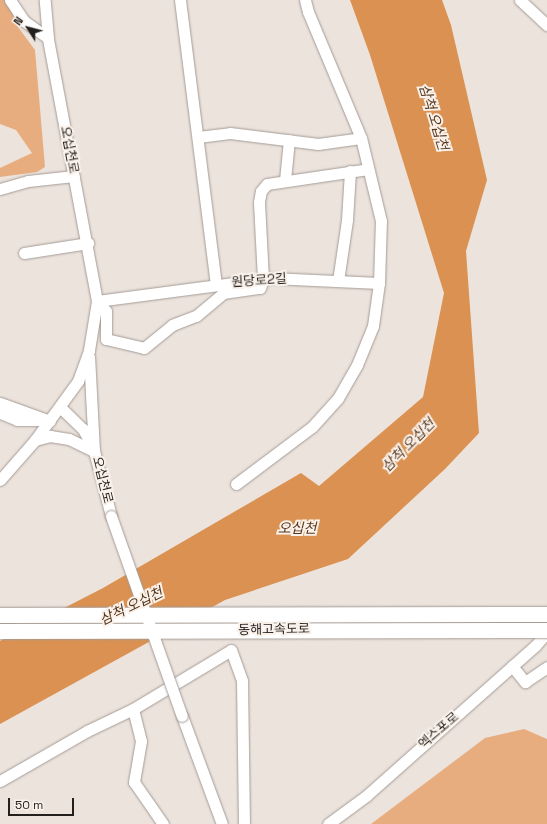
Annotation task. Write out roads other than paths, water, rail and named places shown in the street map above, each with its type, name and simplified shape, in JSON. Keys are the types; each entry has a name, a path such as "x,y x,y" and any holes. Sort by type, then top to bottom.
{"highway":[{"name":"동해고속도로","path":"0,615 547,614"},
{"name":"동해고속도로","path":"0,632 547,631"}],"street":[{"path":"10,0 24,21 48,38"},
{"name":"오십천로","path":"0,480 50,421 78,381 89,350 97,300 88,243 48,38 45,0"},
{"name":"원당로2길","path":"180,0 216,285 263,279 379,283"},
{"path":"236,484 312,427 338,398 357,365 373,326 379,283 381,221 361,138 308,12 305,0"},
{"path":"520,0 547,26"},
{"path":"198,137 230,133 318,144 361,138"},
{"path":"286,180 289,140"},
{"path":"216,285 97,300 106,312 106,339 144,348 172,325 196,316 223,293 260,288 263,279 261,191 267,184 368,169"},
{"path":"338,281 347,220 350,171"},
{"path":"0,189 28,181 74,176"},
{"path":"24,253 88,243"},
{"path":"35,440 50,436 63,438 94,451 89,350"},
{"path":"0,403 50,421"},
{"name":"오십천로","path":"60,408 83,430 94,451 111,516 222,824"},
{"path":"0,413 17,420 50,421"},
{"name":"엑스포로","path":"328,824 366,796 512,666 547,631"},
{"path":"0,781 87,731 133,709 230,650 242,681 244,824"},
{"path":"512,666 525,682 547,667"},
{"path":"133,709 141,741 134,782 163,824"}],"water":[{"name":"오십천","path":"350,0 442,0 451,25 487,180 466,251 479,433 445,469 348,559 225,600 0,724 0,641 103,588 301,473 319,486 423,397 444,293 370,55"}],"water label":[{"name":"삼척 오십천","path":"434,117"},
{"name":"삼척 오십천","path":"408,445"},
{"name":"삼척 오십천","path":"131,606"}]}
